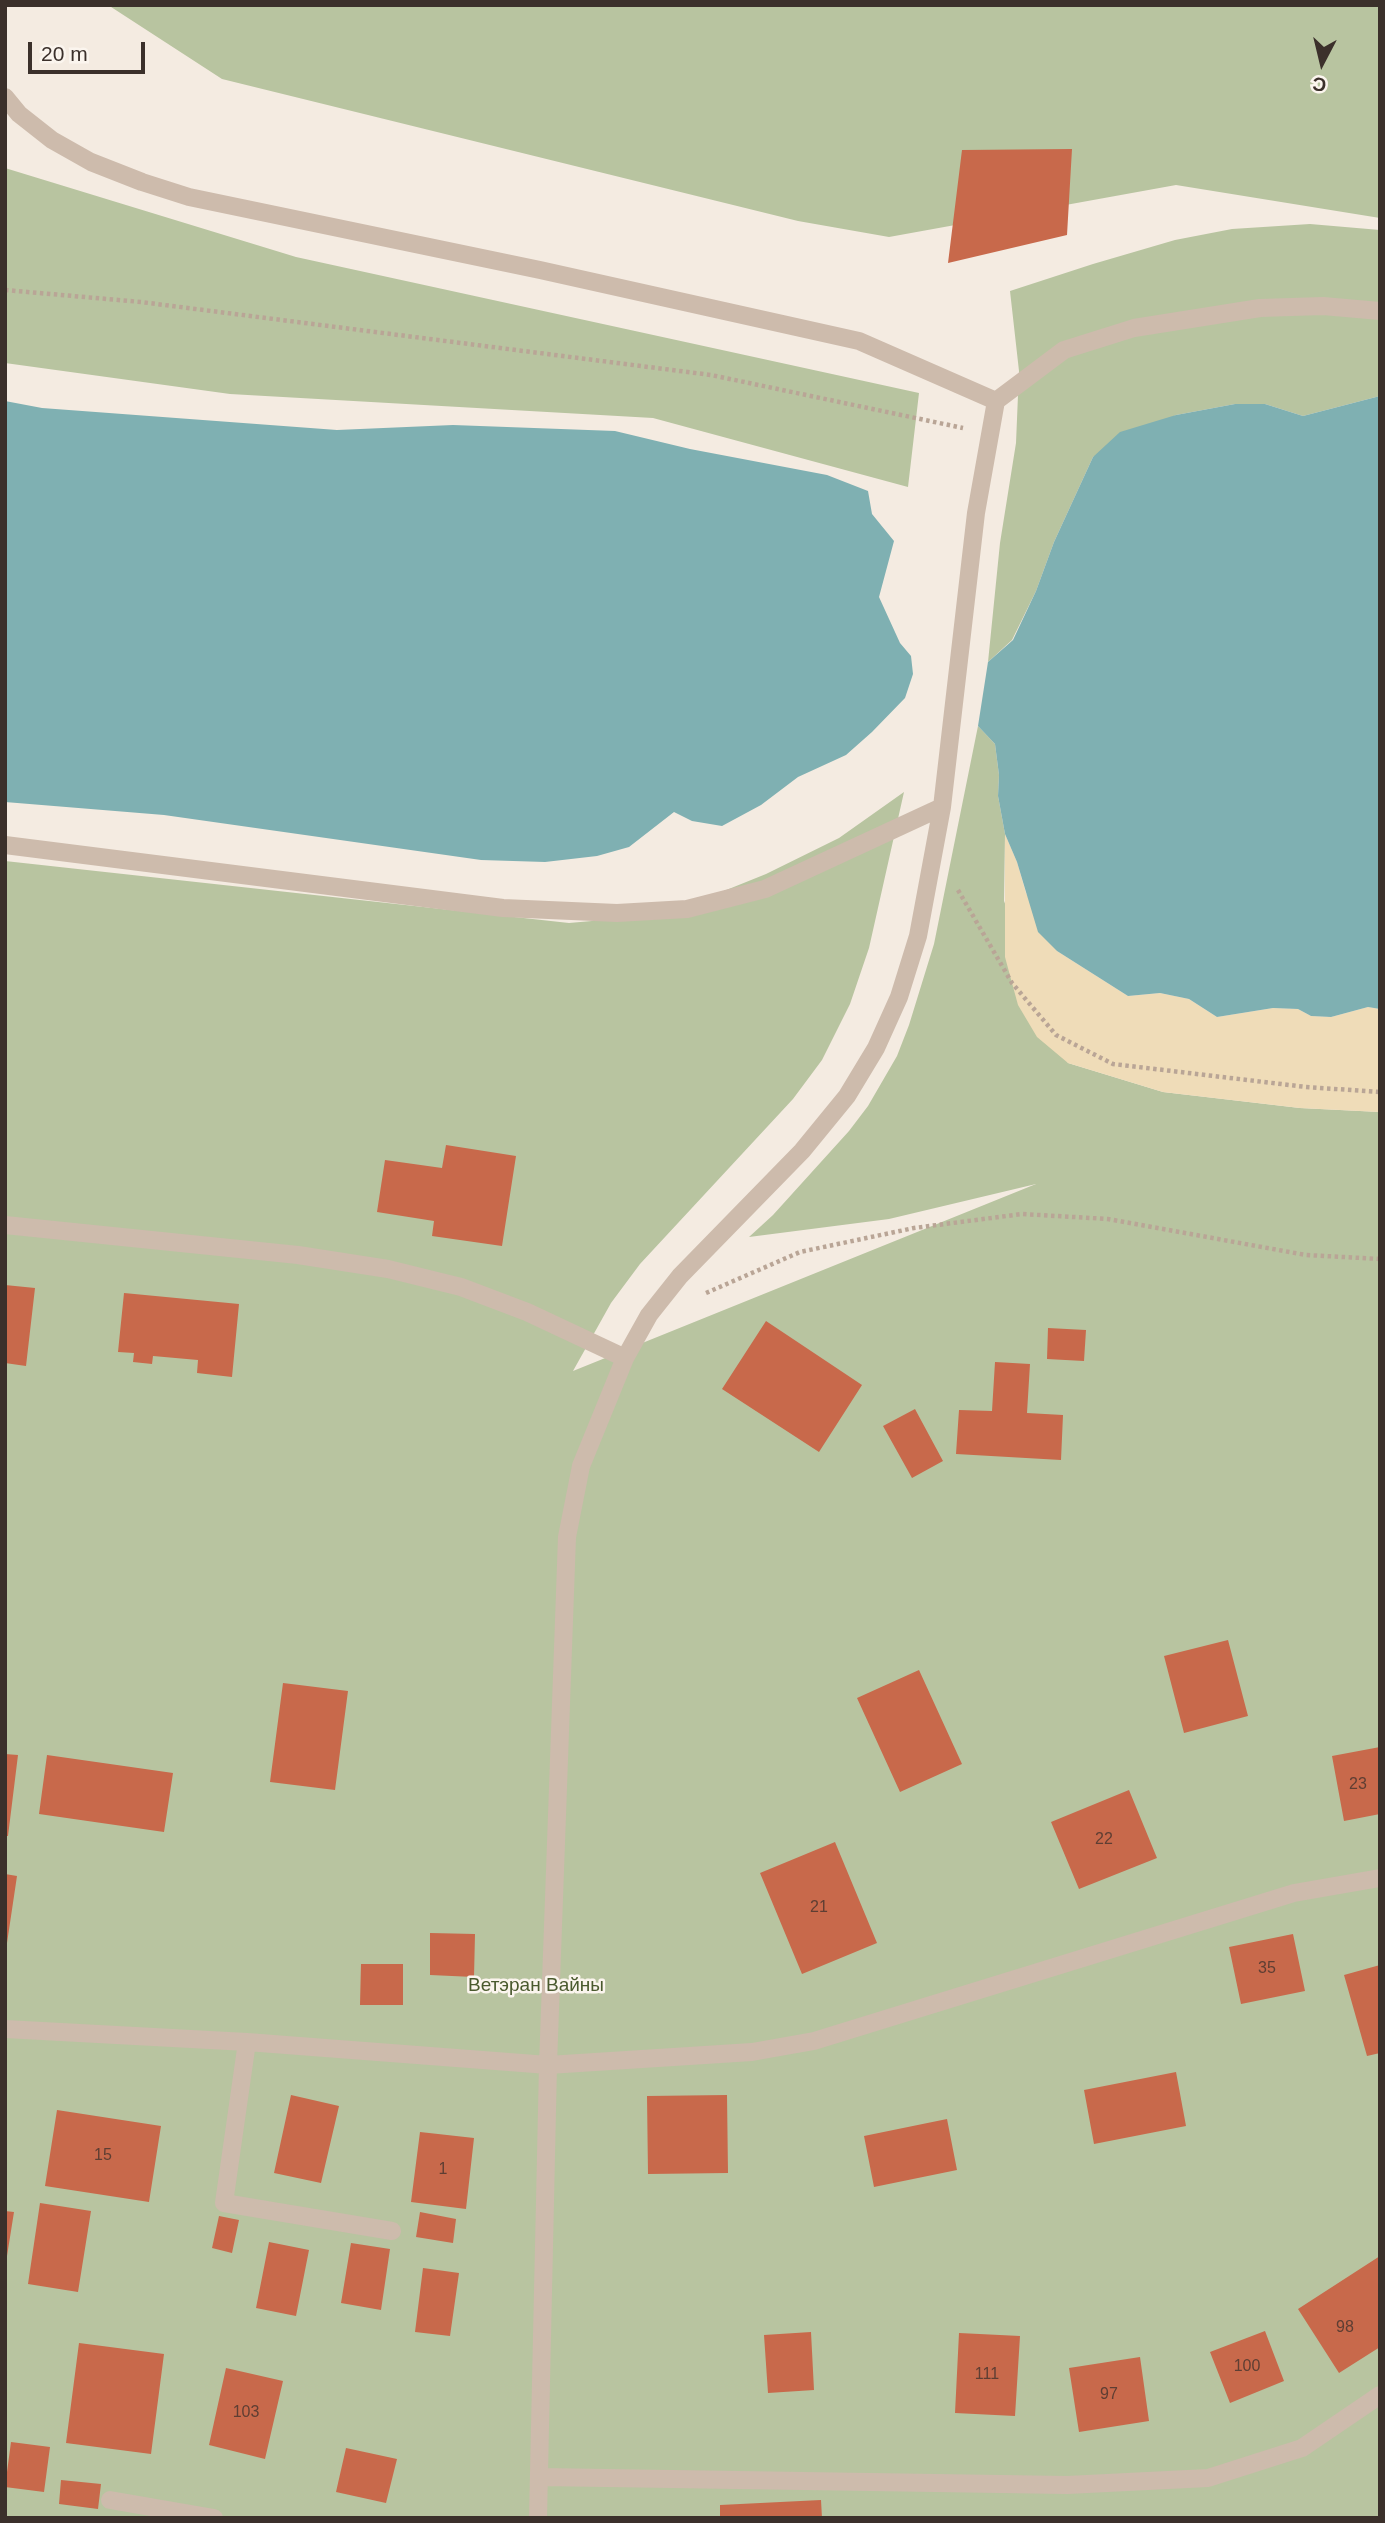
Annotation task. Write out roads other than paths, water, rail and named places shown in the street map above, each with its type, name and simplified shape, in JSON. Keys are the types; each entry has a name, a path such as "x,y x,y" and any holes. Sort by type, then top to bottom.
{"street":[{"path":"5,97 19,114 52,140 91,162 189,197 540,270 859,341 996,401"},
{"path":"538,2518 548,2065 567,1537 581,1466 625,1358 649,1315 680,1276 802,1151 847,1096 876,1048 900,997 918,936 942,807 976,513 996,401 1064,349 1134,328 1261,309 1322,306 1380,311"},
{"path":"5,845 503,908 617,913 687,909 765,889 942,807"},
{"path":"5,1225 298,1255 388,1269 461,1287 527,1312 625,1358"},
{"path":"5,2029 247,2042 548,2065 752,2052 814,2041 1294,1893 1380,1878"},
{"path":"247,2042 224,2203 392,2231"},
{"path":"540,2477 1067,2486 1208,2478 1302,2448 1380,2395"},
{"path":"110,2500 213,2518"}],"water":[{"path":"1380,396 1380,1009 1368,1007 1331,1017 1311,1016 1298,1009 1273,1008 1217,1017 1189,999 1160,993 1128,996 1057,951 1038,932 1017,862 1005,834 998,796 999,775 995,744 978,726 988,662 1013,640 1093,457 1120,432 1176,415 1235,404 1265,404 1303,416"},
{"path":"5,401 42,408 337,430 453,425 615,431 690,449 827,475 868,491 872,514 894,541 879,597 900,643 911,656 913,674 905,698 846,755 798,777 761,805 722,826 692,821 674,812 629,847 597,856 545,862 481,860 164,815 5,802"}],"park label":[{"name":"Ветэран Вайны","path":"536,1986"}]}
